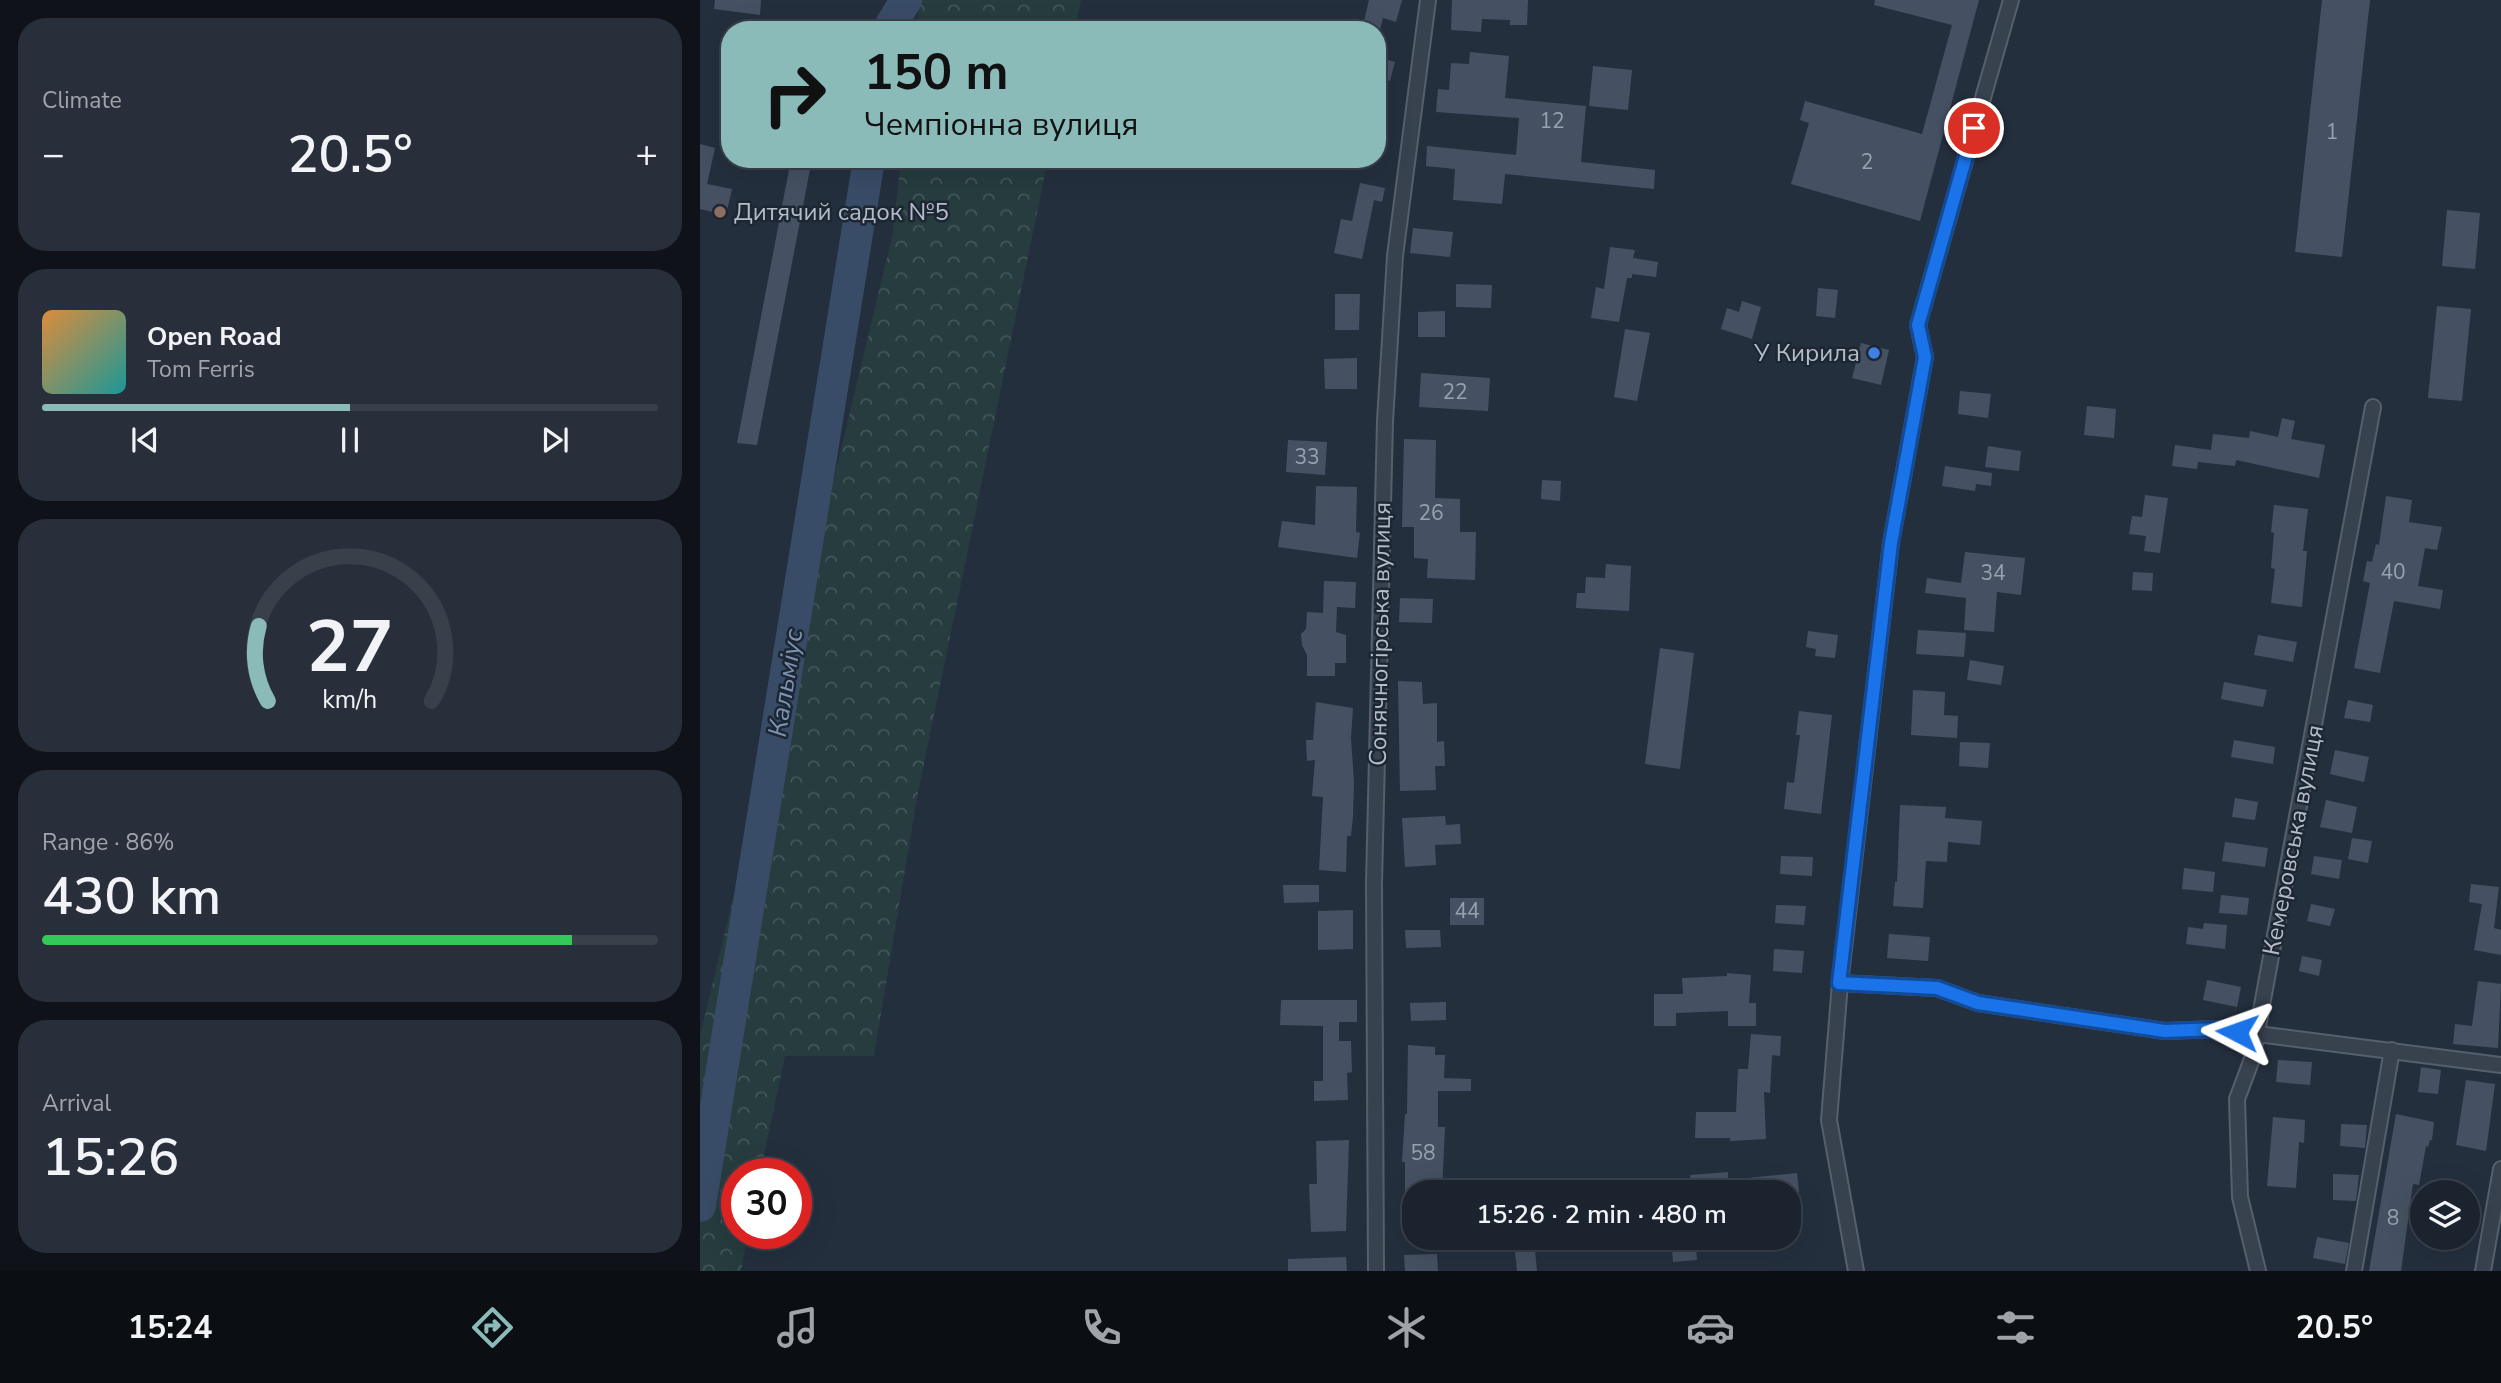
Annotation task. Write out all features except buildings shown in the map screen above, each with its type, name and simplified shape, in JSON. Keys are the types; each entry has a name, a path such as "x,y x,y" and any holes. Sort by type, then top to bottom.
{"street":[{"name":"Сонячногірська вулиця","path":"1376,1271 1374,883 1385,421 1395,256 1428,0"},
{"path":"1856,1271 1829,1120 1839,983 1891,543 1925,357 1918,325 2011,0"},
{"name":"Кемеровська вулиця","path":"2258,1271 2240,1197 2237,1099 2252,1059 2257,1035 2373,407"},
{"path":"1839,983 1937,988 1978,1003 2165,1031 2218,1029 2501,1065"},
{"path":"2354,1271 2392,1050"},
{"path":"2483,1271 2501,1169"}],"green space":[{"path":"920,0 1081,0 1077,21 917,21"},
{"path":"900,168 1046,168 917,798 874,1056 785,1056 763,1158 721,1158 721,1249 745,1249 741,1271 700,1271 700,1036 892,237"}],"waterway":[{"name":"Кальміус","path":"893,21 906,0"},
{"name":"Кальміус","path":"700,1206 868,168"}],"place":[{"name":"Дитячий садок №5","path":"720,212"},
{"name":"У Кирила","path":"1874,353"}],"route":[{"path":"1974,128 1918,325 1925,357 1891,543 1839,983 1937,988 1978,1003 2165,1031 2218,1029 2237,1032"}]}
